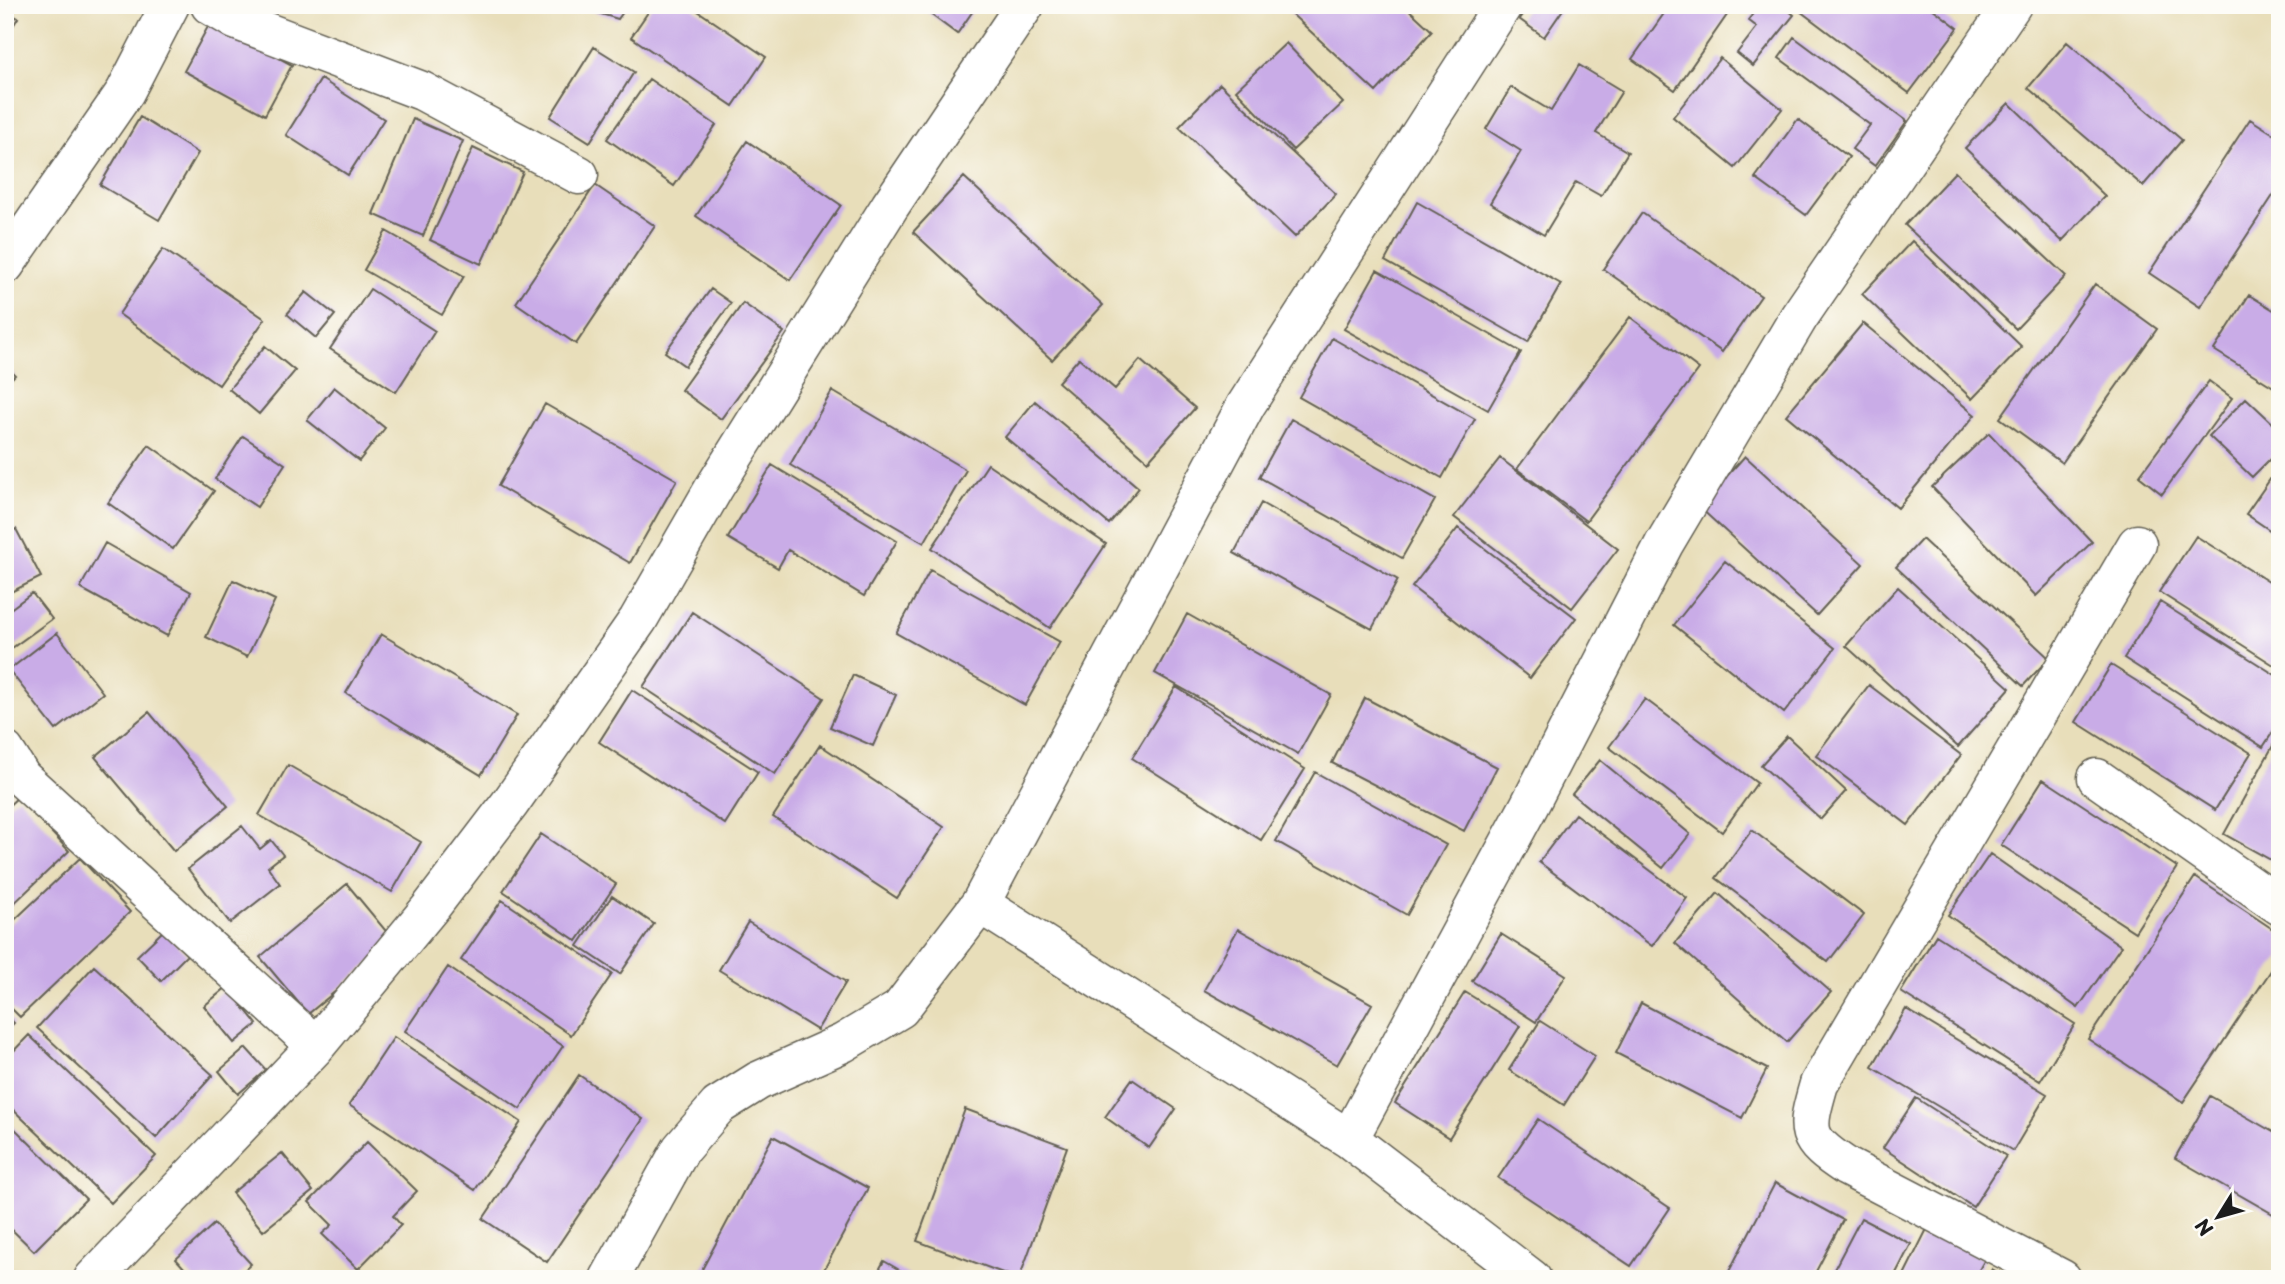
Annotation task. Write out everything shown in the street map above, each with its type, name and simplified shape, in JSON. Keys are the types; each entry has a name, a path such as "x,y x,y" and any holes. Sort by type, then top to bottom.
{"street":[{"path":"5,265 125,92 170,5"},
{"path":"210,5 235,20 422,91 579,175"},
{"path":"93,1279 316,1046 430,907 511,802 638,620 714,488 890,206 1025,5"},
{"path":"609,1279 681,1149 718,1106 758,1081 843,1043 900,1009 980,904 1246,405 1503,5"},
{"path":"1349,1139 1530,806 1664,544 1799,317 2012,5"},
{"path":"2063,1279 1847,1167 1819,1148 1808,1120 1819,1084 2137,544"},
{"path":"5,751 22,778 316,1046"},
{"path":"2096,778 2280,906"},
{"path":"980,904 1349,1139 1532,1279"}],"building":[{"path":"586,5 628,5 618,19 584,9"},
{"path":"653,5 689,5 766,57 733,106 631,37"},
{"path":"918,5 977,5 957,34"},
{"path":"1282,5 1404,5 1432,31 1376,92"},
{"path":"1529,5 1566,5 1544,37 1519,19"},
{"path":"1670,5 1734,5 1675,90 1632,59"},
{"path":"1760,5 1782,5 1794,15 1753,66 1737,53 1757,27 1748,20"},
{"path":"1792,5 1928,5 1958,28 1909,93"},
{"path":"5,11 18,18 5,39"},
{"path":"211,21 292,65 265,115 184,71"},
{"path":"1794,37 1907,121 1875,166 1852,149 1870,125 1779,58"},
{"path":"2067,42 2182,140 2143,186 2028,88"},
{"path":"1286,43 1343,103 1293,150 1236,90"},
{"path":"594,47 634,72 590,142 550,117"},
{"path":"1720,58 1782,109 1735,168 1673,117"},
{"path":"1579,65 1622,91 1596,133 1628,152 1601,196 1576,182 1544,235 1490,203 1521,151 1486,129 1511,87 1551,111"},
{"path":"321,79 384,119 348,175 286,135"},
{"path":"649,79 716,125 674,186 607,139"},
{"path":"1220,84 1336,194 1295,237 1179,127"},
{"path":"2009,103 2105,196 2062,241 1965,148"},
{"path":"140,117 198,153 159,220 100,185"},
{"path":"413,119 463,141 423,236 373,214"},
{"path":"1798,119 1849,157 1806,215 1755,178"},
{"path":"2250,119 2280,138 2280,185 2200,307 2149,273"},
{"path":"747,141 841,205 790,280 696,216"},
{"path":"473,148 523,172 481,264 430,240"},
{"path":"1955,172 2066,276 2016,329 1905,225"},
{"path":"964,177 1103,305 1052,360 913,232"},
{"path":"595,185 655,226 576,344 516,303"},
{"path":"1417,202 1561,284 1528,342 1385,261"},
{"path":"1642,213 1761,296 1722,352 1603,269"},
{"path":"386,231 464,276 442,315 364,270"},
{"path":"1912,241 2022,347 1972,399 1862,294"},
{"path":"163,249 265,319 219,385 119,314"},
{"path":"1377,270 1521,352 1488,410 1344,329"},
{"path":"2095,284 2157,329 2062,463 2000,418"},
{"path":"370,289 435,331 396,392 330,349"},
{"path":"711,289 731,303 685,366 665,352"},
{"path":"306,292 335,315 316,338 287,314"},
{"path":"2249,295 2280,314 2280,391 2214,350"},
{"path":"743,303 784,332 721,419 681,390"},
{"path":"1630,317 1699,369 1586,521 1517,469"},
{"path":"1863,323 1975,415 1898,508 1786,415"},
{"path":"1332,338 1475,419 1442,478 1299,397"},
{"path":"265,346 295,371 259,414 229,389"},
{"path":"1079,358 1115,389 1140,360 1195,408 1148,461 1058,382"},
{"path":"5,365 15,375 5,385"},
{"path":"2209,381 2232,398 2162,494 2139,476"},
{"path":"334,387 385,428 359,461 307,420"},
{"path":"832,391 966,470 924,543 790,465"},
{"path":"2246,398 2280,430 2280,449 2252,477 2209,436"},
{"path":"1035,401 1139,488 1109,524 1005,437"},
{"path":"545,404 677,480 630,563 498,486"},
{"path":"1291,419 1435,500 1402,558 1259,477"},
{"path":"1989,433 2092,542 2036,596 1932,487"},
{"path":"243,436 285,464 257,507 215,479"},
{"path":"149,445 214,491 173,549 108,503"},
{"path":"1745,456 1863,564 1817,615 1699,507"},
{"path":"1500,458 1618,549 1572,608 1454,517"},
{"path":"988,464 1106,544 1050,628 932,548"},
{"path":"772,465 897,541 864,596 788,550 778,568 728,538"},
{"path":"2280,465 2280,537 2246,514"},
{"path":"1261,503 1398,580 1372,629 1234,553"},
{"path":"1458,528 1576,618 1530,678 1412,587"},
{"path":"16,529 41,577 5,595 5,534"},
{"path":"2196,536 2280,589 2280,669 2159,592"},
{"path":"1922,539 2049,658 2023,686 1896,567"},
{"path":"105,543 191,592 167,636 80,588"},
{"path":"1725,561 1835,648 1784,713 1674,625"},
{"path":"930,570 1060,642 1025,705 896,633"},
{"path":"233,580 275,600 247,657 206,637"},
{"path":"1898,587 2010,688 1958,747 1846,646"},
{"path":"32,593 52,619 5,653 5,613"},
{"path":"2160,602 2280,678 2280,721 2263,747 2124,658"},
{"path":"692,612 824,698 775,774 643,687"},
{"path":"1187,614 1331,695 1298,754 1155,673"},
{"path":"57,633 103,693 56,730 9,670"},
{"path":"381,634 517,715 481,775 346,693"},
{"path":"2111,665 2251,753 2215,810 2076,722"},
{"path":"853,675 896,695 873,746 830,727"},
{"path":"1869,685 1961,755 1908,825 1816,755"},
{"path":"1176,687 1305,769 1261,840 1132,758"},
{"path":"632,690 758,772 725,824 599,742"},
{"path":"1365,698 1497,767 1464,831 1332,763"},
{"path":"1645,699 1757,783 1722,832 1609,747"},
{"path":"149,712 228,806 174,851 95,757"},
{"path":"2280,733 2280,865 2224,834"},
{"path":"1787,736 1846,791 1821,819 1761,765"},
{"path":"820,745 944,827 897,898 773,817"},
{"path":"1600,760 1690,834 1663,868 1572,794"},
{"path":"288,765 421,842 392,892 259,815"},
{"path":"1315,772 1446,845 1407,915 1276,841"},
{"path":"2043,779 2177,867 2135,932 2001,845"},
{"path":"18,797 69,851 5,912 5,809"},
{"path":"1575,814 1687,898 1652,946 1539,862"},
{"path":"242,826 260,849 271,840 283,855 268,867 280,884 230,923 188,869"},
{"path":"1752,830 1864,915 1828,962 1716,878"},
{"path":"541,834 616,884 577,941 503,891"},
{"path":"1990,854 2121,946 2078,1008 1948,915"},
{"path":"80,858 130,912 20,1017 5,1002 5,929"},
{"path":"2195,877 2280,934 2280,957 2183,1102 2088,1039"},
{"path":"347,884 395,942 308,1014 260,957"},
{"path":"1718,893 1831,992 1787,1042 1675,943"},
{"path":"612,896 654,924 620,974 578,946"},
{"path":"502,900 612,974 571,1035 461,960"},
{"path":"748,922 846,982 817,1030 719,970"},
{"path":"1238,929 1372,1004 1337,1065 1204,990"},
{"path":"163,931 187,955 161,981 137,956"},
{"path":"1501,934 1566,975 1536,1022 1472,981"},
{"path":"1936,935 2075,1024 2040,1081 1901,992"},
{"path":"94,966 213,1075 156,1138 37,1028"},
{"path":"448,967 563,1046 520,1109 405,1031"},
{"path":"227,987 257,1024 234,1043 204,1006"},
{"path":"1465,992 1520,1026 1449,1138 1395,1103"},
{"path":"1641,1003 1767,1069 1742,1118 1616,1053"},
{"path":"1906,1009 2047,1094 2013,1151 1872,1067"},
{"path":"5,1014 14,1023 5,1032"},
{"path":"1540,1021 1595,1056 1564,1105 1509,1070"},
{"path":"29,1035 156,1156 111,1203 5,1102 5,1060"},
{"path":"394,1037 521,1122 475,1190 349,1105"},
{"path":"246,1048 266,1070 238,1094 219,1071"},
{"path":"579,1075 643,1119 547,1262 483,1219"},
{"path":"1132,1079 1176,1109 1149,1148 1105,1117"},
{"path":"2210,1096 2280,1136 2280,1218 2175,1158"},
{"path":"1916,1098 2006,1156 1973,1207 1883,1148"},
{"path":"965,1109 1067,1147 1019,1279 917,1241"},
{"path":"5,1119 86,1199 34,1251 5,1223"},
{"path":"1538,1119 1670,1208 1631,1266 1498,1178"},
{"path":"773,1136 868,1188 819,1279 706,1279 699,1275"},
{"path":"367,1142 417,1191 393,1216 401,1225 358,1269 322,1234 332,1225 309,1202"},
{"path":"282,1153 313,1191 263,1231 232,1193"},
{"path":"1775,1183 1843,1220 1812,1279 1725,1279"},
{"path":"1861,1218 1911,1244 1893,1279 1829,1279"},
{"path":"214,1224 251,1264 235,1279 194,1279 176,1259"},
{"path":"1927,1229 1985,1259 1974,1279 1902,1279"},
{"path":"884,1261 915,1279 874,1279"},
{"path":"1992,1269 2010,1279 1987,1279"}]}
